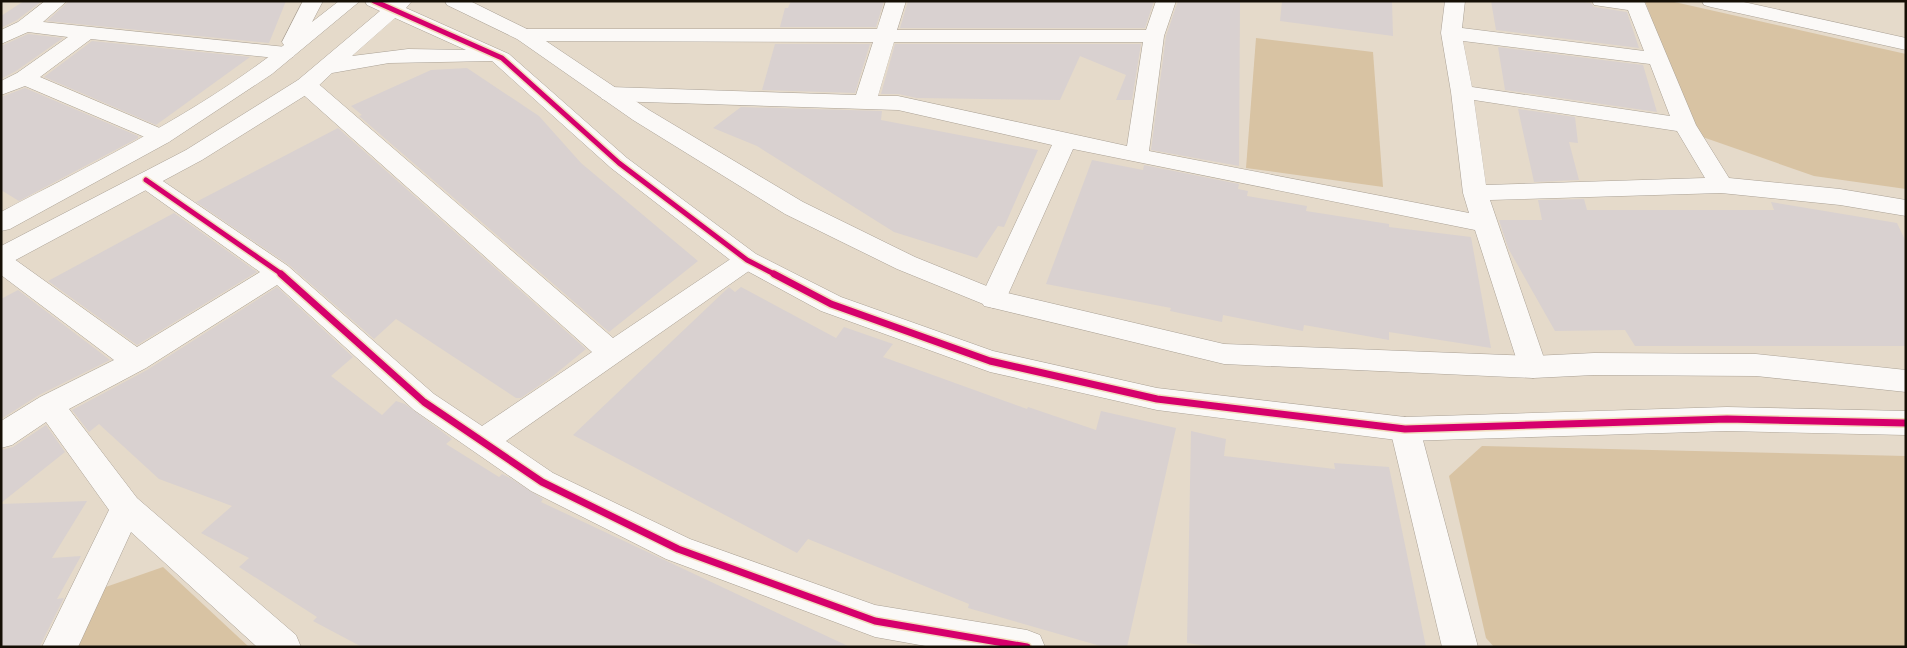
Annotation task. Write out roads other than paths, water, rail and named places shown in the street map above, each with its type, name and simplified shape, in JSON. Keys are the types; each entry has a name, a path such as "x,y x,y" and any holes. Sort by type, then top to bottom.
{"street":[{"path":"1,38 25,26 58,1"},
{"path":"286,53 313,1"},
{"path":"5,217 161,137 265,70 351,1"},
{"path":"454,1 518,32 610,94 794,208 906,263 993,299 1224,354 1533,367 1594,364 1756,365 1906,381"},
{"path":"492,1 518,32 885,36 1154,36"},
{"path":"865,102 896,1"},
{"path":"1138,156 1154,36 1166,1"},
{"path":"1455,1 1452,33 1462,92 1475,193 1533,367"},
{"path":"1602,1 1635,3 1685,125 1722,185"},
{"path":"1711,1 1906,44"},
{"path":"1,258 194,155 306,85 326,68 390,4 502,58 619,163 747,260 831,304 990,361 1157,400 1405,429 1727,419 1906,422"},
{"path":"25,26 85,34 286,53"},
{"path":"1452,33 1658,59"},
{"path":"1,89 25,78 85,34"},
{"path":"326,68 363,58 408,54 502,58"},
{"path":"25,78 161,137"},
{"path":"306,85 612,353"},
{"path":"1462,92 1685,125"},
{"path":"610,94 898,103 1065,141 1484,224"},
{"path":"993,299 1065,141"},
{"path":"146,180 279,272 424,402 542,482 678,549 875,621 1027,647"},
{"path":"1475,193 1722,185 1840,197 1906,208"},
{"path":"482,442 747,260"},
{"path":"1,262 136,361"},
{"path":"1,436 50,405 136,361 279,272"},
{"path":"50,405 126,508 283,647"},
{"path":"1405,429 1460,647"},
{"path":"60,647 126,508"}]}
